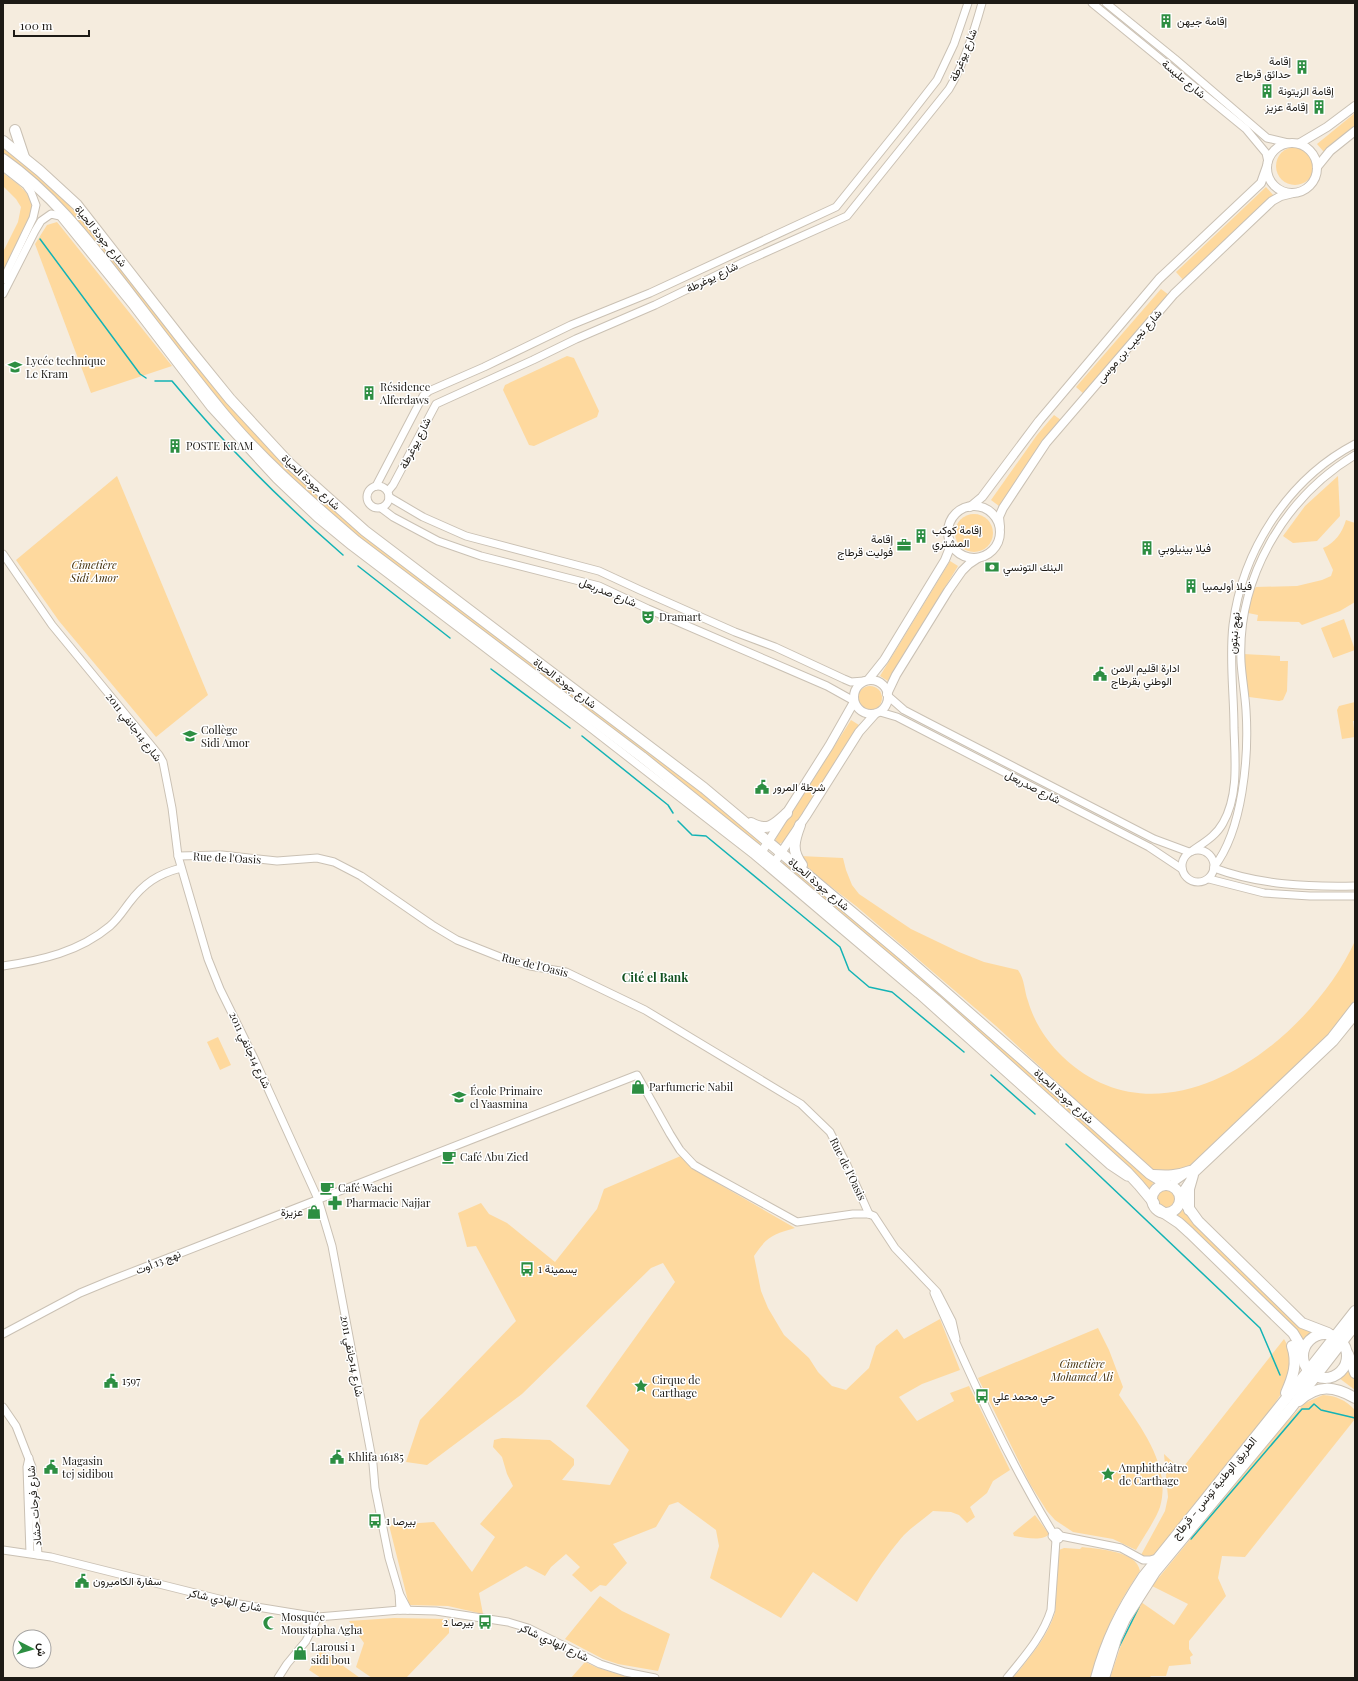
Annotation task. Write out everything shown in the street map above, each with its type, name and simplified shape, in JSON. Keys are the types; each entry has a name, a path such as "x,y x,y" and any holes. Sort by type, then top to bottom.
{"highway":[{"path":"15,130 24,157"},
{"name":"شارع جودة الحياة","path":"3,142 24,157 77,205 208,373 290,464 365,531 698,783 812,877 1023,1060 1150,1174 1178,1191 1189,1210 1207,1230 1302,1323 1335,1337"},
{"name":"شارع جودة الحياة","path":"3,159 34,182 74,224 215,404 280,473 356,541 642,757 774,863 936,1000 1023,1077 1139,1185 1156,1206 1190,1233 1273,1313 1293,1333 1303,1359 1315,1375"},
{"path":"736,814 759,827 767,828 775,824 787,814"},
{"path":"800,825 793,844 793,850 812,877"},
{"path":"1150,1174 1171,1176 1192,1173 1189,1189 1189,1210"},
{"path":"1169,1185 1157,1189 1153,1196 1156,1206 1165,1212 1173,1210 1179,1204 1180,1196"},
{"name":"الطريق الوطنية تونس - قرطاج","path":"1096,1678 1108,1637 1128,1599 1142,1577 1286,1406 1315,1375 1335,1337 1355,1311"},
{"path":"1273,1313 1290,1338 1295,1356 1294,1375 1286,1406"},
{"name":"الطريق الوطنية تونس - قرطاج","path":"1335,1337 1355,1325"},
{"path":"1317,1330 1343,1327"},
{"path":"1303,1359 1303,1352 1309,1340 1321,1334 1335,1337 1348,1354 1355,1373"},
{"path":"1315,1375 1334,1377 1343,1370 1348,1354"},
{"path":"1315,1375 1343,1384 1355,1397"},
{"path":"1286,1406 1307,1395 1323,1389 1340,1390 1355,1397"},
{"name":"الطريق الوطنية تونس - قرطاج","path":"1104,1678 1116,1639 1134,1603 1148,1581 1286,1406"}],"main road":[{"path":"1300,143 1327,127 1355,106"},
{"path":"1317,168 1330,151 1355,131"},
{"path":"761,853 833,740 854,702 855,689 866,681 884,660 945,560 948,550 949,527 952,519 957,513 970,507 982,497 1012,455 1044,415 1159,279 1260,183 1273,151 1288,143 1300,143 1312,152 1316,160 1317,168 1315,178 1308,187 1293,193 1276,187 1269,178 1268,164"},
{"name":"شارع نجيب بن موسى","path":"1000,527 999,517 1003,508 1046,443 1174,294 1272,201 1281,196 1293,193"},
{"path":"949,540 960,555 969,558 984,557 994,550 999,539 1000,527 994,515 977,506 970,507"},
{"path":"774,863 859,732 886,705 888,695 896,675 951,586 968,564 978,558"},
{"path":"866,681 874,680 880,683 885,688 888,695"},
{"path":"854,702 857,708 862,712 868,714 877,713"}],"street":[{"name":"شارع يوغرطة","path":"376,486 423,396 429,391 484,368 571,325 650,293 836,207 902,126 937,80 954,44 968,3"},
{"name":"شارع يوغرطة","path":"389,494 423,426 436,404 847,216 949,89 965,55 982,3"},
{"name":"شارع عليسة","path":"1092,3 1246,129 1266,153 1268,164"},
{"name":"شارع عليسة","path":"1106,3 1175,58 1268,138 1288,143"},
{"path":"3,167 26,184 32,192 36,205 33,218 3,280"},
{"path":"3,294 38,225 51,214 60,216 211,408 251,453 317,518 351,546 594,731 759,860 918,994 1109,1165 1139,1185"},
{"name":"نهج نبتون","path":"1190,852 1215,834 1223,823 1230,806 1235,769 1232,641 1238,600 1249,562 1262,536 1278,512 1301,485 1323,466 1355,444"},
{"name":"نهج نبتون","path":"1214,868 1228,846 1235,824 1241,796 1246,744 1246,710 1241,661 1242,630 1246,605 1254,577 1268,546 1295,505 1328,475 1355,455"},
{"path":"376,486 384,487 389,494 387,504 381,508 370,505 367,498 369,490 376,486"},
{"name":"شارع صدربعل","path":"389,494 423,518 447,529 478,541 594,568 735,632 774,647 851,682 866,681"},
{"name":"شارع صدربعل","path":"381,508 393,517 438,541 481,556 600,586 648,609 827,686 854,702"},
{"name":"شارع 14جانفي 2011","path":"3,554 52,625 161,758 172,808 178,856 202,941 220,989 254,1058 318,1199 332,1246 373,1464 375,1488 389,1558 404,1610"},
{"name":"شارع صدربعل","path":"888,695 904,710 927,722 1154,839 1190,852"},
{"name":"شارع صدربعل","path":"877,713 902,720 1102,822 1149,847 1182,869"},
{"path":"1209,879 1214,868 1214,861 1210,855 1205,851 1198,850 1190,852 1183,860 1182,869 1183,874 1190,881 1200,883 1209,879 1264,893 1310,896 1355,896"},
{"name":"Rue de l'Oasis","path":"178,856 222,855 277,861 310,858 334,862 361,876 432,925 457,940 500,957 530,966 570,974 646,1010 801,1104 830,1132 869,1214 874,1216 895,1248 937,1292 952,1321 956,1339 986,1409 1026,1487 1053,1533 1052,1537 1058,1538"},
{"path":"3,966 59,954 82,945 110,926 142,888 152,879 166,872 181,868"},
{"path":"1214,868 1252,879 1296,885 1355,886"},
{"path":"1180,1196 1192,1173 1331,1037 1355,1006"},
{"path":"1169,1185 1192,1173 1334,1042 1355,1016"},
{"name":"نهج 13 أوت","path":"3,1334 86,1291 637,1075 680,1150 694,1165 797,1222 853,1214 869,1214"},
{"name":"شارع فرحات حشاد","path":"3,1406 16,1426 32,1467 38,1554"},
{"name":"شارع فرحات حشاد","path":"29,1458 27,1467 30,1553"},
{"path":"1007,1678 1038,1637 1049,1618 1058,1538 1121,1548 1139,1559 1149,1560 1157,1558"},
{"name":"شارع الهادي شاكر","path":"3,1550 38,1554 239,1604 318,1617 404,1610 436,1611 508,1622 528,1628 600,1664 625,1672 655,1678"},
{"path":"1139,1559 1144,1567 1142,1577"},
{"path":"278,1678 287,1664 306,1641 318,1617"}],"green space":[{"path":"1355,113 1355,128 1324,152 1317,144"},
{"path":"1291,147 1299,147 1306,150 1311,155 1314,166 1311,177 1306,182 1299,185 1291,185 1284,182 1279,177 1276,170 1276,162 1279,155 1284,150"},
{"path":"3,148 58,192 287,466 700,791 762,841 759,846 358,538 282,471 217,403 81,231 3,157"},
{"path":"3,173 27,194 32,205 32,212 3,275 3,252 18,222 21,207 16,199 3,186"},
{"path":"1266,187 1274,196 1184,281 1176,272"},
{"path":"57,222 172,366 91,393 35,244 47,225"},
{"path":"1161,289 1169,295 1084,394 1076,387"},
{"path":"567,356 574,358 599,411 597,417 534,446 529,445 503,390 505,385"},
{"path":"1054,415 1061,420 1043,440 999,506 991,500 1037,435"},
{"name":"Cimetière Sidi Amor","path":"117,476 208,695 156,737 59,621 16,560"},
{"path":"1338,476 1340,516 1317,541 1293,543 1283,536 1305,506"},
{"path":"974,514 987,520 993,533 987,546 974,552 961,546 955,533 961,520"},
{"path":"1346,520 1355,523 1355,602 1340,611 1302,625 1299,622 1257,621 1258,615 1248,613 1253,591 1256,587 1297,586 1322,580 1331,576 1333,570 1323,548 1338,537"},
{"path":"950,561 958,566 888,681 880,676"},
{"path":"1344,619 1355,650 1333,658 1321,628"},
{"path":"1243,654 1280,656 1280,661 1288,661 1287,691 1283,700 1279,701 1249,697 1247,694"},
{"path":"870,686 878,690 882,698 878,706 870,710 862,706 858,698 862,690"},
{"path":"1355,702 1355,721 1353,721 1355,737 1342,739 1337,710 1339,706"},
{"path":"851,720 859,725 785,841 777,845 775,842 777,836"},
{"path":"800,856 843,858 852,885 859,894 911,929 984,962 1018,970 1037,1024 1046,1038 1063,1057 1103,1084 1145,1094 1188,1089 1230,1073 1269,1047 1304,1015 1333,979 1355,941 1355,1004 1344,1020 1198,1161 1182,1170 1166,1172 1153,1171 996,1026 856,906 817,876 803,862"},
{"path":"785,860 989,1034 1154,1182 1147,1191 780,867"},
{"path":"218,1037 231,1065 220,1070 207,1042"},
{"path":"683,1155 691,1168 795,1228 776,1234 767,1240 754,1256 761,1291 768,1308 784,1335 809,1358 818,1372 832,1386 846,1390 869,1368 876,1346 897,1329 904,1339 940,1319 960,1370 922,1384 899,1397 917,1421 954,1401 950,1393 969,1386 1010,1470 993,1481 987,1493 970,1507 975,1517 967,1523 959,1515 951,1512 933,1511 904,1535 885,1558 857,1602 813,1572 781,1618 710,1578 719,1546 716,1530 678,1502 669,1505 656,1527 613,1544 627,1563 606,1586 600,1585 591,1592 572,1575 580,1567 566,1554 551,1567 545,1576 526,1566 479,1593 483,1614 448,1606 409,1605 389,1525 434,1522 472,1572 495,1537 480,1524 513,1486 507,1474 502,1457 493,1447 494,1440 502,1438 550,1440 574,1459 574,1465 562,1480 610,1485 629,1450 586,1406 675,1282 663,1263 651,1268 522,1394 427,1465 406,1462 420,1420 516,1321 476,1246 467,1247 458,1213 481,1203 489,1214 507,1223 555,1262 597,1209 604,1189"},
{"path":"1166,1188 1170,1189 1176,1195 1176,1203 1170,1209 1166,1210 1162,1209 1156,1203 1155,1199 1156,1195 1162,1189"},
{"path":"1184,1209 1300,1326 1312,1333 1301,1344 1175,1217"},
{"name":"Cimetière Mohamed Ali","path":"1098,1328 1109,1350 1123,1387 1119,1395 1152,1447 1162,1477 1163,1492 1160,1507 1136,1550 1113,1539 1073,1532 1055,1520 1047,1511 1030,1484 978,1378"},
{"path":"1284,1339 1289,1348 1291,1367 1283,1391 1265,1418 1154,1556 1144,1557 1141,1555 1165,1511 1168,1497 1164,1454 1181,1470"},
{"path":"1349,1366 1355,1378 1355,1390 1339,1378"},
{"path":"1323,1395 1332,1396 1348,1404 1355,1410 1355,1419 1245,1557 1222,1556 1218,1578 1226,1596 1189,1641 1189,1649 1193,1655 1190,1657 1191,1664 1169,1666 1166,1676 1151,1676 1149,1678 1110,1678 1122,1642 1141,1602 1174,1625 1188,1604 1152,1586 1281,1428 1305,1403"},
{"path":"1035,1515 1049,1534 1042,1538 1014,1536 1013,1533"},
{"path":"1082,1547 1107,1550 1125,1555 1137,1564 1140,1571 1117,1609 1105,1635 1091,1678 1013,1678 1031,1655 1052,1622 1055,1613 1059,1550 1064,1548 1080,1549"},
{"path":"600,1596 622,1611 670,1634 658,1671 618,1664 603,1659 565,1639"},
{"path":"394,1618 449,1619 449,1633 406,1678 372,1678 356,1667 364,1643 349,1621"},
{"path":"321,1650 360,1678 321,1678 309,1670"},
{"path":"585,1662 598,1668 631,1678 571,1678"}],"waterway":[{"path":"40,239 140,374 146,378"},
{"path":"155,381 172,381 233,450 275,493 343,555"},
{"path":"358,566 450,638"},
{"path":"491,669 570,728"},
{"path":"582,736 668,805 673,813"},
{"path":"678,821 692,835 706,836 840,947 849,970 869,987 892,992 964,1052"},
{"path":"991,1075 1035,1114"},
{"path":"1066,1144 1260,1328 1280,1375"},
{"path":"1191,1539 1302,1409 1309,1409 1314,1404 1321,1410 1355,1418"},
{"path":"1118,1649 1139,1607"}],"place":[{"name":"إقامة جيهن","path":"1166,21"},
{"name":"إقامة حدائق قرطاج","path":"1302,67"},
{"name":"إقامة الزيتونة","path":"1267,91"},
{"name":"إقامة عزيز","path":"1319,107"},
{"name":"Lycée technique Le Kram","path":"15,367"},
{"name":"Résidence Alferdaws","path":"369,393"},
{"name":"POSTE KRAM","path":"175,446"},
{"name":"إقامة كوكب المشتري","path":"921,536"},
{"name":"إقامة فوليت قرطاج","path":"904,545"},
{"name":"فيلا بينيلوبي","path":"1147,548"},
{"name":"البنك التونسي","path":"992,567"},
{"name":"فيلا أوليمبيا","path":"1191,586"},
{"name":"Dramart","path":"648,617"},
{"name":"ادارة اقليم الامن الوطني بقرطاج","path":"1100,674"},
{"name":"Collège Sidi Amor","path":"190,736"},
{"name":"شرطة المرور","path":"762,787"},
{"name":"Parfumerie Nabil","path":"638,1087"},
{"name":"École Primaire el Yaasmina","path":"459,1097"},
{"name":"Café Abu Zied","path":"449,1157"},
{"name":"Café Wachi","path":"327,1188"},
{"name":"Pharmacie Najjar","path":"335,1203"},
{"name":"عزيزة","path":"314,1212"},
{"name":"يسمينة 1","path":"527,1269"},
{"name":"1597","path":"111,1381"},
{"name":"Cirque de Carthage","path":"641,1386"},
{"name":"حي محمد علي","path":"982,1396"},
{"name":"Khlifa 16185","path":"337,1457"},
{"name":"Magasin tej sidibou","path":"51,1467"},
{"name":"Amphithéâtre de Carthage","path":"1108,1474"},
{"name":"بيرصا 1","path":"375,1521"},
{"name":"سفارة الكاميرون","path":"82,1581"},
{"name":"بيرصا 2","path":"485,1622"},
{"name":"Mosquée Moustapha Agha","path":"270,1623"},
{"name":"Larousi 1 sidi bou","path":"300,1653"}],"district":[{"name":"Cité el Bank","path":"655,978"}]}
